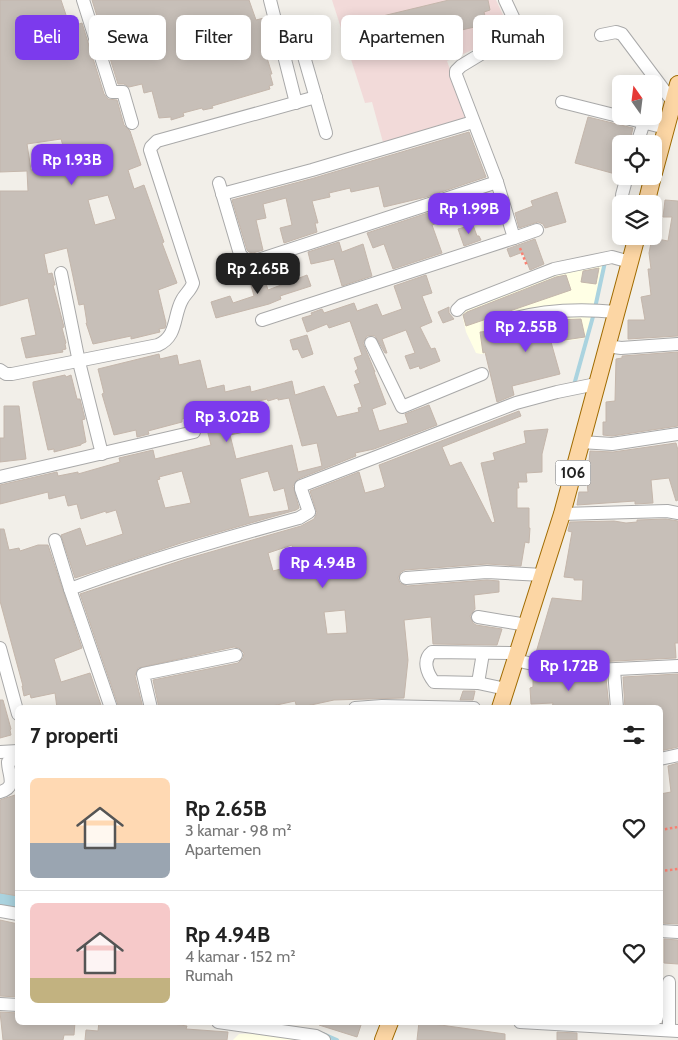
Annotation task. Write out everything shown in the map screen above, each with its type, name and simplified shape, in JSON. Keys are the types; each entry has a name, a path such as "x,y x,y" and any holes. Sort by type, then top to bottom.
{"main road":[{"path":"662,142 676,90"},
{"name":"106","path":"501,705 562,514 596,384 614,347 616,312 635,245"},
{"path":"383,1040 389,1025"}],"street":[{"path":"83,0 112,92 123,92 132,122"},
{"path":"270,0 274,15"},
{"path":"505,0 512,17 514,31 509,37 461,66 456,71 456,79 497,182 516,238"},
{"path":"601,35 616,32 622,34 656,80 676,90"},
{"path":"285,60 296,104"},
{"path":"305,60 326,133"},
{"path":"0,370 6,374 12,374 79,362 165,342 174,328 182,300 193,285 150,150 158,140 296,104 316,97"},
{"path":"562,102 612,114"},
{"path":"472,122 312,170 220,188 240,254 244,260 255,261 497,182"},
{"path":"655,125 666,128"},
{"path":"622,195 625,185"},
{"path":"262,320 537,230"},
{"path":"457,310 462,305 554,269 612,257 630,262"},
{"path":"60,273 79,362 102,454"},
{"path":"500,322 524,314 592,310 616,312"},
{"path":"371,343 402,408 482,374"},
{"path":"614,347 678,344"},
{"path":"70,589 126,568 299,518 309,512 302,486 516,403 596,384"},
{"path":"0,477 194,432"},
{"path":"581,442 612,444 678,434"},
{"path":"562,514 667,511 678,513"},
{"path":"55,540 110,705"},
{"path":"406,578 488,572 543,575"},
{"path":"478,617 527,624"},
{"path":"0,648 16,705"},
{"path":"506,689 478,683 434,682 428,675 426,668 428,656 432,652 517,656 567,670 614,670 678,666"},
{"path":"478,683 483,653"},
{"path":"150,705 143,674 236,654"},
{"path":"614,670 617,705"},
{"path":"0,752 15,751"},
{"path":"663,758 678,755"},
{"path":"0,792 8,790 10,786 11,778 8,762 15,758"},
{"path":"0,910 15,913"},
{"path":"663,931 678,932"},
{"path":"578,1025 674,1030 669,982"},
{"path":"0,1004 15,1005"},
{"path":"239,1025 316,1036 324,1040"}],"path":[{"path":"516,238 530,278"},
{"path":"663,830 678,827"},
{"path":"663,871 678,869"}],"shaded area":[{"path":"332,0 496,0 503,15 473,15 473,50 463,54 463,15 341,15 341,28"},
{"path":"351,60 449,60 447,61 467,117 384,146 372,102 365,103"},
{"path":"605,264 586,338 481,354 476,353 466,332 461,310 563,268"},
{"path":"259,1033 302,1040 233,1040 239,1034"}],"building":[{"path":"0,0 61,0 66,15 15,15 15,60 79,60 79,24 82,23 89,46 89,60 93,60 104,94 108,99 117,100 124,125 130,131 141,165 128,170 134,189 144,185 177,283 158,290 166,323 165,328 159,329 160,332 131,339 131,336 93,344 86,323 84,304 79,305 67,248 44,254 48,274 52,273 55,285 53,285 64,327 62,328 66,349 62,350 63,352 26,358 21,338 36,335 28,298 0,306 0,191 28,191 27,171 0,172","holes":["61,139 66,156 62,157 64,165 31,170 27,144","108,195 116,219 95,225 88,200"]},
{"path":"92,0 249,0 256,20 261,19 261,60 268,60 273,85 269,86 270,89 212,106 213,108 203,110 202,108 183,113 184,116 171,120 171,117 159,118 152,91 144,93 142,84 129,87 124,84 118,84 111,60 166,60 166,15 97,15"},
{"path":"449,0 488,0 490,10 484,12 485,15 473,15 473,27 463,30 463,15 387,15"},
{"path":"588,117 612,123 612,125 633,128 631,135 612,135 612,173 575,163"},
{"path":"469,132 486,177 426,197 384,207 379,186 351,192 350,188 329,193 330,197 312,201 318,223 315,223 317,232 284,243 280,228 292,225 286,198 263,204 266,218 256,220 263,250 253,253 247,250 232,200"},
{"path":"557,192 566,222 545,228 543,224 538,222 519,228 515,213 533,206 531,201"},
{"path":"665,200 678,201 678,336 628,339 628,320 645,320 641,297 651,295 648,269 651,269 649,253 651,245 662,245 662,240 668,241 672,217 663,217"},
{"path":"452,205 456,216 432,225 442,253 393,269 384,244 373,248 367,233"},
{"path":"473,225 477,236 481,240 464,246 458,229"},
{"path":"535,239 544,264 530,270 523,252 510,257 507,249"},
{"path":"339,242 342,252 363,244 372,276 342,286 334,259 311,264 308,252"},
{"path":"599,268 596,284 581,282 583,271"},
{"path":"257,269 260,279 264,277 268,290 307,275 311,286 280,296 281,299 269,304 216,318 211,302 230,296 233,303 254,296 247,271"},
{"path":"426,275 432,293 422,296 432,322 420,327 431,349 435,348 440,361 420,369 419,366 410,369 405,356 415,353 406,330 382,339 387,353 385,353 375,336 367,336 363,343 386,404 372,409 379,431 408,423 405,414 429,405 437,425 374,449 355,453 356,456 298,479 293,486 299,508 296,510 181,543 75,578 61,535 80,528 86,546 123,534 116,510 106,513 106,511 81,519 77,504 68,506 65,495 49,499 48,492 0,504 0,485 57,472 58,476 78,472 78,474 120,462 119,458 153,450 155,459 211,445 203,414 182,419 182,422 148,431 149,434 137,437 136,430 114,435 102,394 104,393 98,369 159,354 160,359 177,355 179,365 200,360 207,389 224,385 225,392 250,386 251,392 292,381 295,395 324,386 337,417 359,412 358,408 362,407 354,385 360,383 355,371 358,369 354,358 362,355 350,321 329,328 327,324 307,332 302,318 322,309 324,313 354,303 357,311 377,304 382,316 402,309 394,286","holes":["278,398 278,400 289,398 302,446 317,443 322,466 298,472 292,445 236,459 230,435 249,431 243,405","182,471 191,503 165,508 157,480 160,479 159,477","268,471 274,491 284,488 289,510 249,517 240,479"]},
{"path":"566,275 571,290 466,326 463,315 467,312 556,277"},
{"path":"449,307 449,313 454,319 443,323 438,312"},
{"path":"581,319 585,337 551,342 560,374 512,386 514,395 497,402 485,352 483,353 480,332 502,330 554,320"},
{"path":"307,335 313,354 302,358 298,349 293,350 290,340"},
{"path":"678,352 678,426 612,436 603,435 603,422 606,422 606,402 615,401 616,359 622,358 622,356"},
{"path":"65,375 66,377 71,375 77,399 80,399 85,419 82,420 86,442 54,452 54,449 48,450 33,382"},
{"path":"4,406 19,406 26,459 0,462 0,438 4,438"},
{"path":"519,411 521,416 442,447 450,466 461,462 492,523 495,522 481,463 495,460 493,453 526,443 524,431 548,429 542,454 542,472 526,473 527,482 518,482 517,508 529,508 530,528 529,543 525,542 521,566 487,564 405,570 401,572 398,578 400,583 407,586 487,580 499,581 499,592 474,595 475,609 470,616 476,625 502,629 497,645 433,644 431,617 404,620 408,660 404,698 334,700 311,705 296,705 295,701 277,705 158,705 153,680 238,663 243,658 244,653 239,648 234,647 138,668 135,676 142,705 118,705 80,594 186,559 301,526 314,519 317,513 310,491 359,472 365,493 385,486 379,465","holes":["292,545 296,565 273,571 268,553","345,610 347,633 327,634 324,612"]},
{"path":"676,443 678,450 678,500 676,501 669,478 651,480 653,503 635,504 635,501 577,505 579,492 588,492 586,473 588,473 590,451 613,452"},
{"path":"666,519 678,521 678,643 675,643 676,658 575,663 535,656 552,598 582,601 583,580 564,577 572,532 568,531 570,522 614,521 626,523 637,522 637,520"},
{"path":"0,529 4,529 9,550 19,548 20,551 38,545 48,545 82,648 54,659 61,682 90,673 101,705 57,705 55,693 31,698 30,694 24,696 0,601"},
{"path":"533,672 574,679 606,678 609,705 531,704 530,688 533,687"},
{"path":"678,674 678,747 663,750 663,705 625,705 623,677"},
{"path":"463,691 475,691 473,700 460,700"},
{"path":"0,700 3,700 11,735 0,738"},
{"path":"678,763 678,924 663,923 663,793 671,792 668,766"},
{"path":"15,795 15,896 0,893 0,800"},
{"path":"0,920 15,923 15,997 0,996"},
{"path":"664,939 678,940 678,964 664,963"},
{"path":"0,1012 15,1013 15,1025 75,1025 74,1035 64,1035 63,1040 3,1040"},
{"path":"99,1025 180,1025 187,1026 186,1029 228,1032 227,1040 85,1040 86,1030 98,1031"},
{"path":"319,1025 361,1025 357,1037"},
{"path":"419,1025 440,1025 505,1034 505,1040 417,1040"},
{"path":"557,1032 577,1033 577,1040 557,1040"}],"waterway":[{"path":"595,308 605,262"},
{"path":"574,385 594,313"},
{"path":"0,899 15,902"},
{"path":"323,1034 337,1040"}]}
